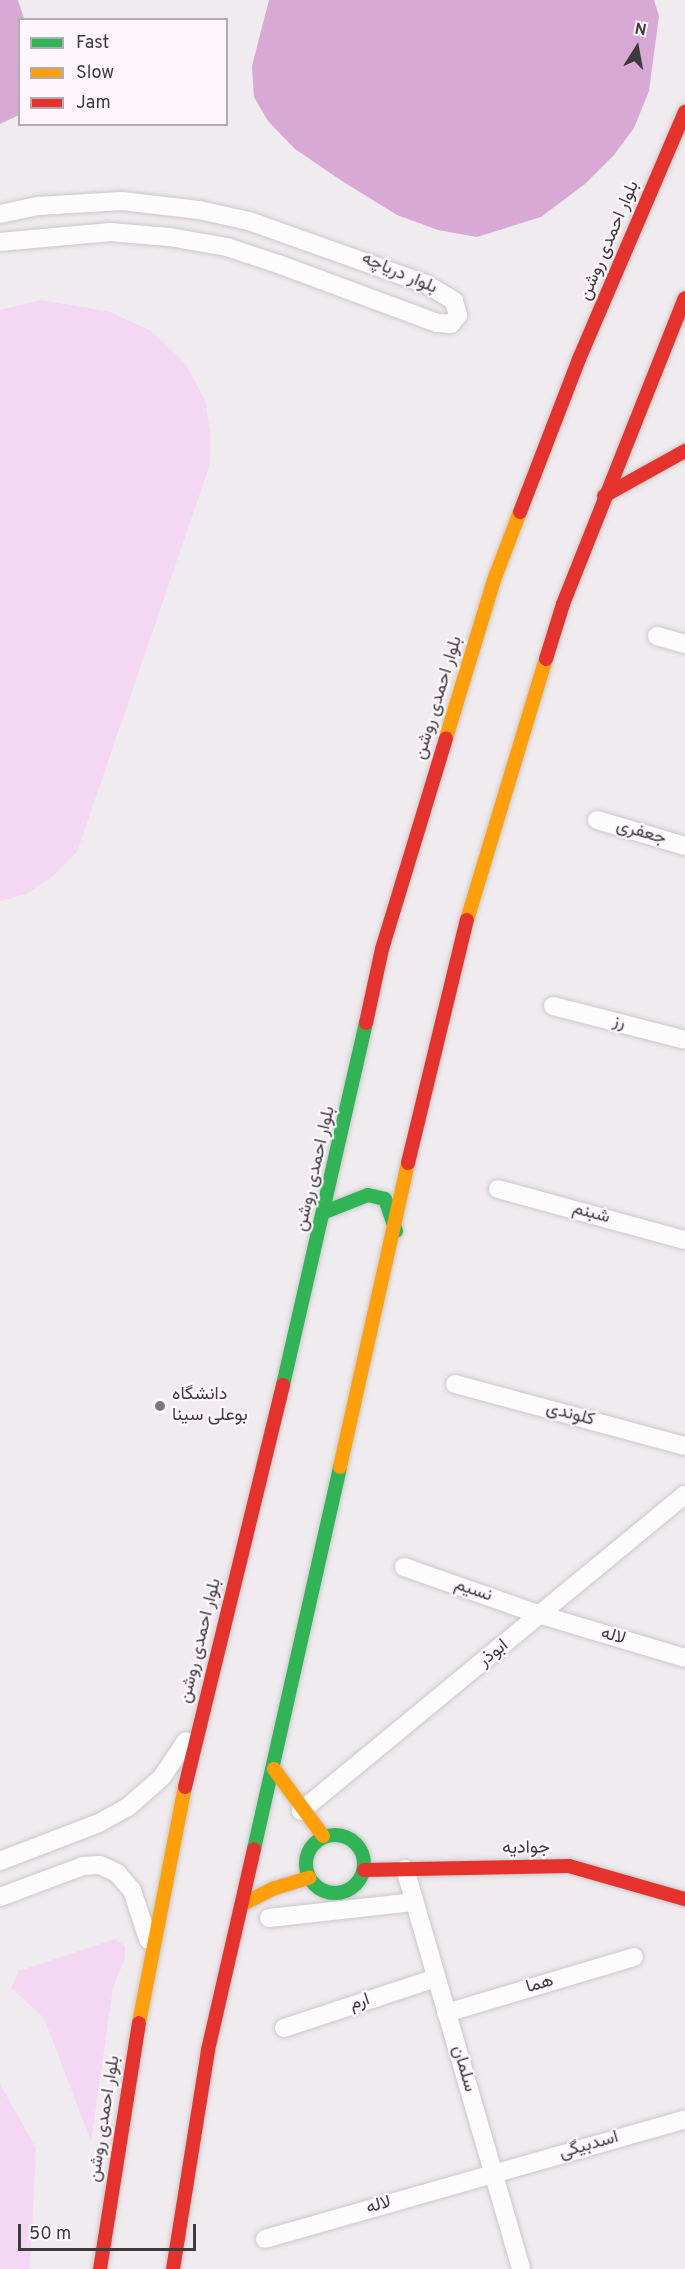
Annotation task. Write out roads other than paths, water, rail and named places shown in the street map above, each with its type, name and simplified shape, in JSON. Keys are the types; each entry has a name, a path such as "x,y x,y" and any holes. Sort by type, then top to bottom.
{"main road":[{"name":"بلوار احمدی روشن","path":"100,2269 152,1954 208,1690 325,1212 382,949 494,580 579,359 685,112"},
{"path":"173,2269 208,2050 396,1231 452,970 563,604 604,496 685,298"},
{"path":"604,496 685,451"},
{"path":"325,1212 368,1195 385,1199 396,1231"},
{"path":"274,1769 301,1811 323,1836 349,1837 358,1846 364,1870 358,1883 346,1891 332,1893 319,1889 309,1878 307,1854 323,1836"},
{"name":"جوادیه","path":"364,1870 569,1866 685,1899"},
{"path":"243,1904 272,1888 309,1878"}],"street":[{"name":"بلوار دریاچه","path":"0,213 38,206 122,201 200,210 249,221 327,245 426,284 454,301 458,315 452,324 437,323 268,260 227,247 169,237 110,232 0,242"},
{"path":"657,636 685,644"},
{"name":"جعفری","path":"597,820 685,846"},
{"name":"رز","path":"553,1006 685,1040"},
{"name":"شبنم","path":"498,1189 685,1239"},
{"name":"کلوندی","path":"455,1384 685,1446"},
{"name":"ابوذر","path":"301,1811 685,1495"},
{"name":"نسیم","path":"404,1567 541,1615"},
{"name":"لاله","path":"541,1615 685,1658"},
{"path":"0,1861 99,1823 147,1792 177,1758 208,1690"},
{"path":"0,1897 83,1866 100,1865 117,1873 132,1890 152,1954"},
{"name":"سلمان","path":"405,1869 521,2269"},
{"path":"269,1918 413,1902"},
{"name":"هما","path":"446,2013 634,1957"},
{"name":"ارم","path":"284,2028 436,1978"},
{"name":"اسدبیگی","path":"493,2174 685,2119"},
{"name":"لاله","path":"265,2239 493,2174"}],"place":[{"name":"دانشگاه بوعلی سینا","path":"160,1406"}]}
